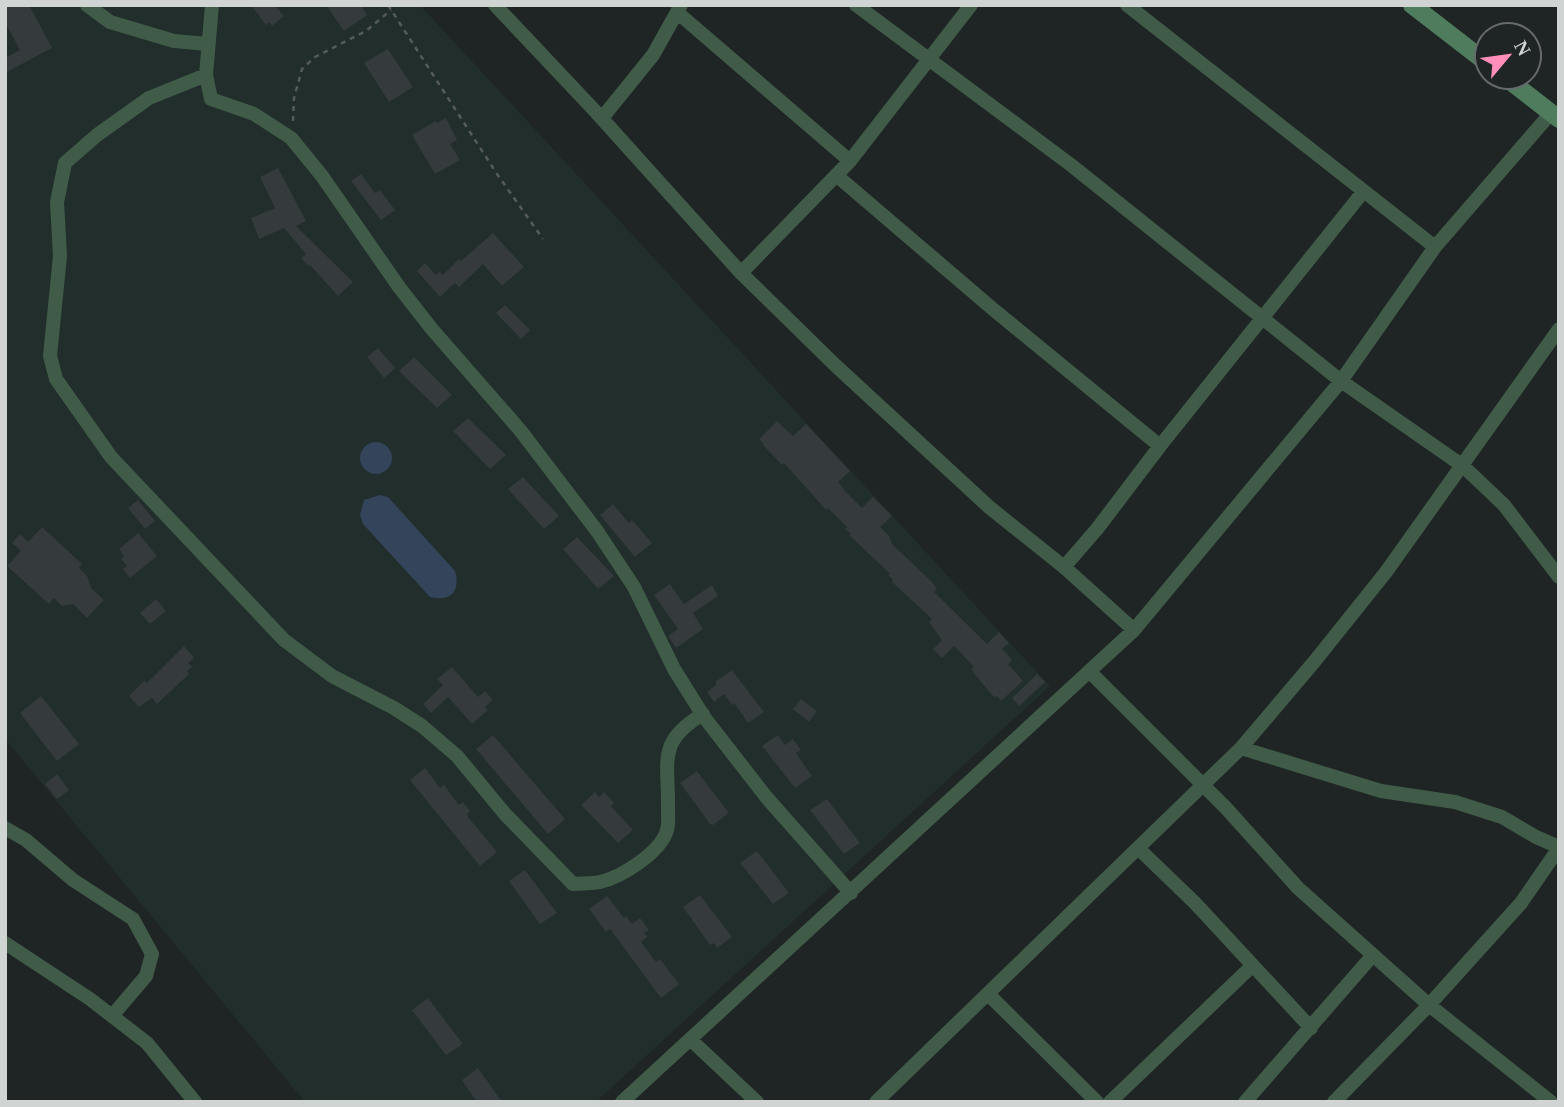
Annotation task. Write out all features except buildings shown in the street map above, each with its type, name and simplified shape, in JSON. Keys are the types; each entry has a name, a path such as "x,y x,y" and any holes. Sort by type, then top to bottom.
{"main road":[{"path":"1412,5 1473,52"},
{"path":"1523,91 1555,116"}],"street":[{"path":"87,5 110,22 174,41 208,44"},
{"path":"212,5 206,75 211,99 254,114 291,138 322,176 431,328 520,430 597,531 634,587 674,670 703,714 767,798 851,893"},
{"path":"495,5 602,118 741,273 835,365 978,497 1064,567 1134,630"},
{"path":"856,5 1071,165 1341,381 1463,466 1504,505 1559,577"},
{"path":"741,273 850,161 971,5"},
{"path":"1127,5 1435,247"},
{"path":"602,118 653,55 680,9 850,161"},
{"path":"206,75 149,98 97,135 65,163 57,202 60,256 50,356 56,379 111,457 284,640 332,676 394,708 422,726 457,756 505,814 573,884 608,879 636,865 653,852 667,831 668,794 665,765 673,742 682,726 703,714"},
{"path":"625,1101 1134,630 1341,381 1435,247 1555,116"},
{"path":"836,175 994,310 1160,446"},
{"path":"1064,567 1097,529 1363,192"},
{"path":"876,1102 1241,748 1386,572 1558,330"},
{"path":"1090,672 1226,808 1298,888 1429,1005 1551,1102"},
{"path":"1241,748 1381,791 1455,802 1502,817 1559,848 1521,903 1429,1005 1334,1102"},
{"path":"5,828 26,840 73,880 132,919 152,954 146,976 112,1016"},
{"path":"1139,849 1195,903 1311,1028"},
{"path":"5,943 90,999 146,1043 195,1102"},
{"path":"1245,1102 1373,955"},
{"path":"1110,1102 1252,966"},
{"path":"988,994 1097,1102"},
{"path":"691,1040 757,1102"}],"path":[{"path":"388,5 497,174 543,239"},
{"path":"291,138 295,98 302,69 315,57 366,31 391,10"}],"shaded area":[{"path":"5,5 420,5 1050,686 596,1102 305,1102 5,739"}],"water":[{"path":"376,442 387,447 392,458 387,469 376,474 365,469 360,458 365,447"},
{"path":"380,495 388,497 455,571 455,590 448,597 430,597 363,524 360,515 364,500"}]}
